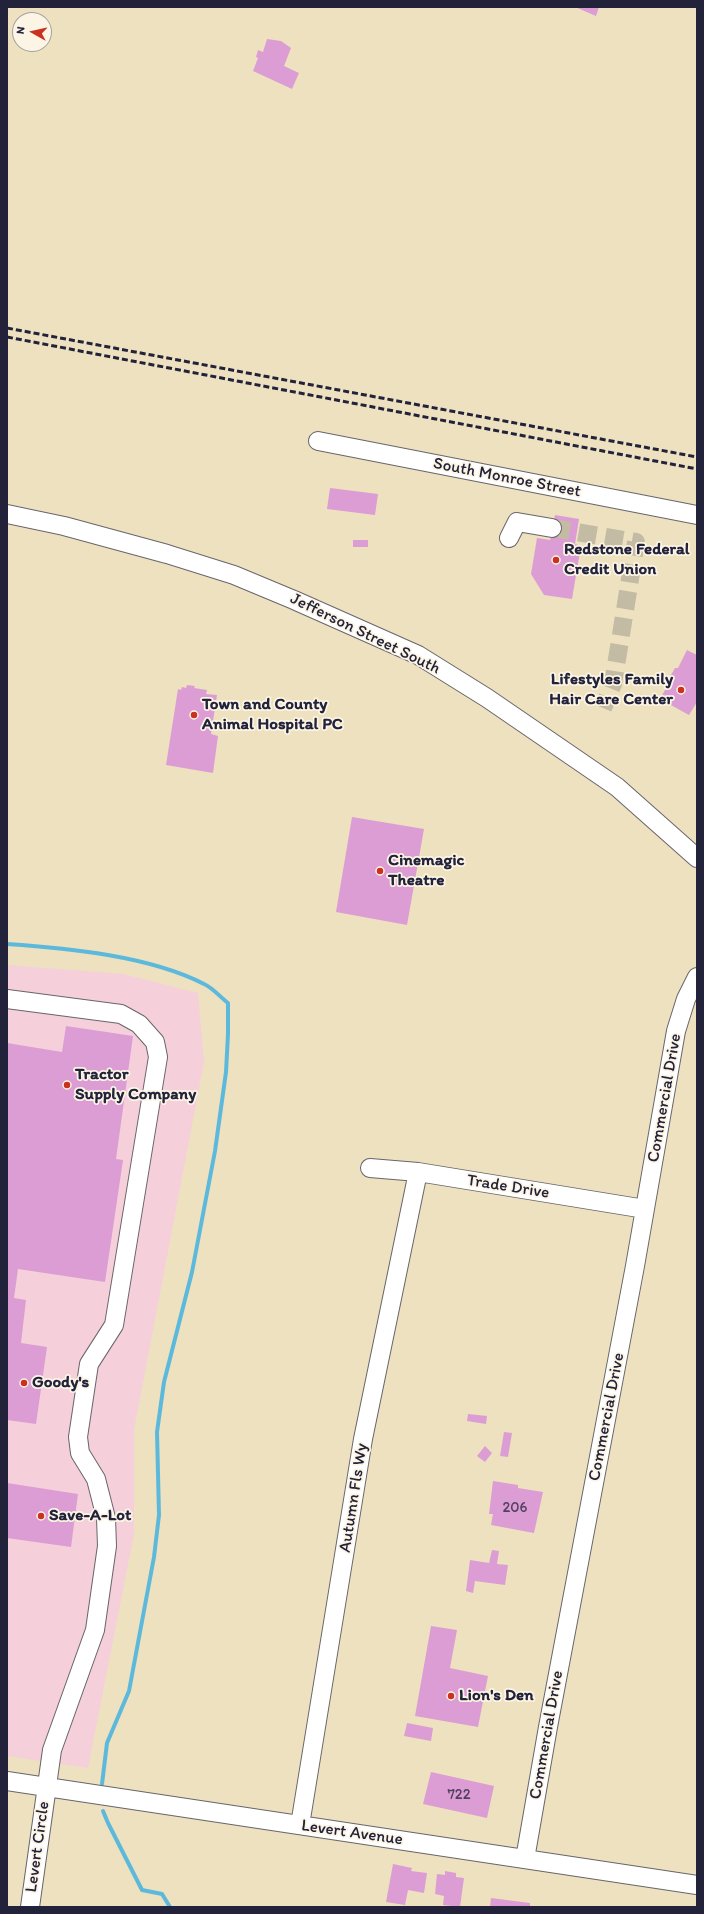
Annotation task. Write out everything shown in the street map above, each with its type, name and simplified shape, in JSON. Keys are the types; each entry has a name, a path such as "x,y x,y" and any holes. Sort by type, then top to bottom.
{"street":[{"name":"South Monroe Street","path":"318,441 697,515"},
{"name":"Jefferson Street South","path":"7,514 64,526 123,542 234,576 294,600 418,655 487,698 617,787 697,858"},
{"path":"509,538 517,522 552,528"},
{"name":"Commercial Drive","path":"525,1859 548,1727 645,1209 676,1031 686,999 697,977"},
{"name":"Levert Circle","path":"7,999 121,1014 139,1024 155,1042 158,1056 114,1325 89,1364 78,1438 80,1452 96,1479 106,1518 107,1546 95,1630 52,1750 30,1907"},
{"name":"Trade Drive","path":"370,1168 418,1172 645,1209"},
{"name":"Autumn Fls Wy","path":"300,1825 363,1438 418,1172"},
{"name":"Levert Avenue","path":"7,1780 697,1885"}],"shaded area":[{"path":"7,965 123,974 198,993 204,1062 134,1430 134,1534 88,1768 7,1756"}],"building":[{"path":"575,7 599,7 596,16"},
{"path":"267,39 281,41 291,48 284,66 299,73 292,89 253,71 258,58 256,57 258,50 263,52"},
{"path":"330,488 378,494 375,515 327,509"},
{"name":"Redstone Federal Credit Union","path":"555,515 579,519 575,544 581,546 572,599 544,595 531,574 537,538 550,540"},
{"path":"353,540 368,540 368,547 353,547"},
{"name":"Lifestyles Family Hair Care Center","path":"687,650 697,655 697,702 689,715 660,699 670,681 668,680 675,668 678,668"},
{"name":"Town and County Animal Hospital PC","path":"187,685 195,686 194,688 207,690 206,694 217,695 211,734 218,736 213,773 166,765 178,689 181,690 182,687 186,688"},
{"name":"Cinemagic Theatre","path":"352,817 424,829 407,925 336,912"},
{"path":"66,1026 133,1036 116,1159 123,1160 105,1282 18,1269 14,1298 26,1300 21,1343 47,1347 36,1424 7,1420 7,1043 62,1052"},
{"path":"468,1414 487,1416 486,1424 467,1421"},
{"path":"504,1432 512,1433 508,1457 500,1456"},
{"path":"485,1446 492,1453 485,1462 477,1456"},
{"path":"493,1481 518,1485 518,1488 543,1492 534,1533 491,1525 493,1514 489,1514"},
{"name":"Save-A-Lot","path":"7,1483 78,1494 71,1547 7,1538"},
{"path":"492,1550 499,1551 497,1564 508,1565 505,1585 475,1581 473,1593 466,1591 470,1560 489,1563"},
{"name":"Lion's Den","path":"431,1626 457,1630 450,1668 488,1676 478,1727 415,1716"},
{"path":"407,1723 433,1728 431,1741 404,1736"},
{"path":"431,1772 494,1786 487,1818 423,1804"},
{"path":"393,1864 412,1868 411,1871 427,1873 424,1893 408,1890 405,1905 386,1902"},
{"path":"445,1871 456,1873 456,1877 464,1878 460,1907 443,1905 444,1896 435,1894 437,1874 445,1875"},
{"path":"491,1898 530,1903 530,1907 490,1907"}],"waterway":[{"path":"7,944 81,951 159,966 182,974 207,986 228,1003 226,1072 215,1151 192,1272 164,1382 157,1432 159,1515 154,1557 129,1691 107,1743 102,1784"},
{"path":"103,1811 142,1890 162,1894 170,1907"}],"tunnel":[{"path":"552,528 636,542 613,684 603,708"}],"railway":[{"path":"7,328 697,457"},
{"path":"7,337 697,469"}],"place":[{"name":"Redstone Federal Credit Union","path":"556,560"},
{"name":"Lifestyles Family Hair Care Center","path":"681,690"},
{"name":"Town and County Animal Hospital PC","path":"194,715"},
{"name":"Cinemagic Theatre","path":"380,871"},
{"name":"Tractor Supply Company","path":"67,1085"},
{"name":"Goody's","path":"24,1383"},
{"name":"Save-A-Lot","path":"41,1516"},
{"name":"Lion's Den","path":"451,1696"}]}
